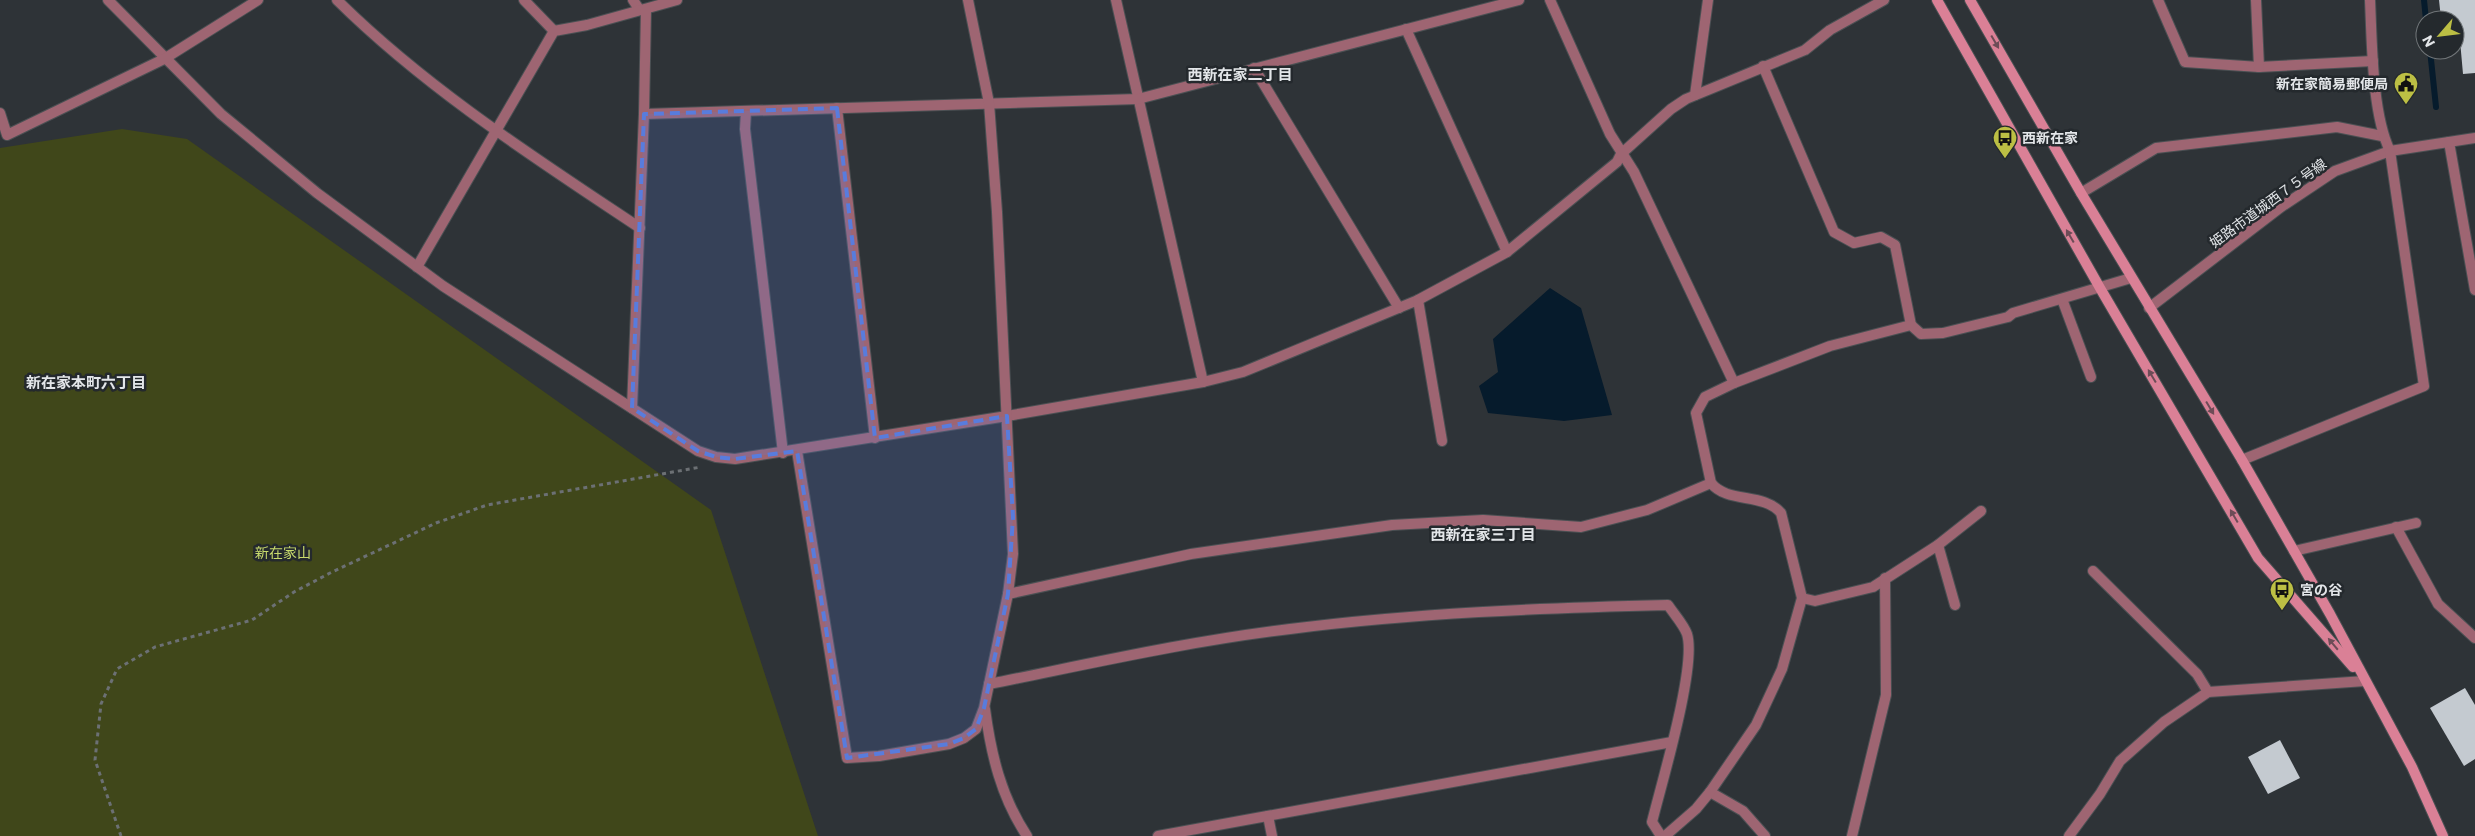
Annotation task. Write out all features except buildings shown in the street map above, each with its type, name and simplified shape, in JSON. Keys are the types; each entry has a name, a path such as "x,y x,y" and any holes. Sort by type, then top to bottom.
{"street":[{"path":"108,0 164,59 228,120 317,192 417,267 443,286 698,451 716,457 735,459 796,451 1007,416 1202,382 1243,372 1418,300 1507,252 1624,158 1671,109 1695,95 1765,72 1805,50 1830,30 1884,0"},
{"path":"0,113 6,135 164,59 258,0"},
{"path":"337,0 401,58 496,131 640,228"},
{"path":"524,0 554,31"},
{"path":"632,408 644,114 643,9 633,0"},
{"path":"417,267 554,31 587,25 677,0"},
{"path":"796,451 848,758 879,756 949,744 964,738 976,729 984,708 1008,594 1013,554 1013,517 989,103 968,0"},
{"path":"1116,0 1202,382"},
{"path":"644,114 1138,99 1518,0"},
{"path":"1550,0 1610,134 1634,172 1732,377"},
{"path":"1695,95 1708,0"},
{"path":"1937,0 2100,288 2258,558 2365,681"},
{"path":"1970,0 2081,193 2242,460 2294,551 2412,767 2443,836"},
{"path":"2158,0 2185,62 2259,67 2373,61"},
{"path":"2256,0 2259,67"},
{"path":"2242,460 2424,386 2390,152 2382,136 2373,61 2370,0"},
{"path":"1406,29 1507,252"},
{"path":"1254,68 1399,308"},
{"path":"1765,72 1834,232 1854,243 1882,237 1895,246 1911,319 1922,334 1943,333 2008,317 2013,313 2131,278"},
{"path":"837,108 875,438"},
{"path":"746,110 745,129 783,453"},
{"path":"2081,193 2156,148 2337,127 2382,136"},
{"name":"姫路市道城西７５号線","path":"2149,308 2281,207 2335,171 2390,152 2475,138"},
{"path":"2449,142 2475,290"},
{"path":"2062,299 2091,377"},
{"path":"1418,300 1442,441"},
{"path":"989,684 1191,643 1290,629 1414,616 1668,606 1687,634 1690,658 1652,822 1663,836 1696,809 1710,792 1756,725 1782,669 1802,598 1781,513 1774,504 1718,491 1711,483 1696,413 1704,397 1732,377 1911,319"},
{"path":"1008,594 1191,554 1392,525 1483,520 1581,527 1647,510 1711,483"},
{"path":"1802,598 1815,601 1874,587 1938,545 1981,511"},
{"path":"2294,551 2416,523"},
{"path":"2396,527 2438,604 2475,638"},
{"path":"1938,545 1954,605"},
{"path":"2094,571 2197,674 2208,692"},
{"path":"1852,836 1886,695 1885,578"},
{"path":"2069,836 2100,794 2120,761 2164,722 2208,692 2365,681"},
{"path":"984,708 991,749 1001,786 1018,822 1027,836"},
{"path":"1158,836 1672,742"},
{"path":"1710,792 1743,811 1765,836"},
{"path":"1268,816 1272,836"}],"path":[{"path":"121,836 95,760 101,704 117,669 155,647 252,620 294,592 330,573 436,523 487,505 698,469 716,457"}],"highlighted area":[{"path":"837,108 875,438 1007,416 1013,517 1008,594 984,708 976,729 964,738 949,744 847,758 797,451 735,459 716,457 698,451 632,408 644,114"}],"green space":[{"name":"新在家山","path":"122,129 187,139 711,510 818,836 0,836 0,148"}],"water":[{"path":"1550,288 1581,308 1612,415 1564,421 1488,413 1479,386 1498,372 1493,339"}],"waterway":[{"path":"2424,0 2425,10"},
{"path":"2431,60 2436,107"}],"place":[{"name":"新在家簡易郵便局","path":"2406,105"},
{"name":"西新在家","path":"2005,159"},
{"name":"宮の谷","path":"2282,611"}],"district":[{"name":"西新在家二丁目","path":"1240,75"},
{"name":"新在家本町六丁目","path":"86,383"},
{"name":"西新在家三丁目","path":"1483,535"}]}
